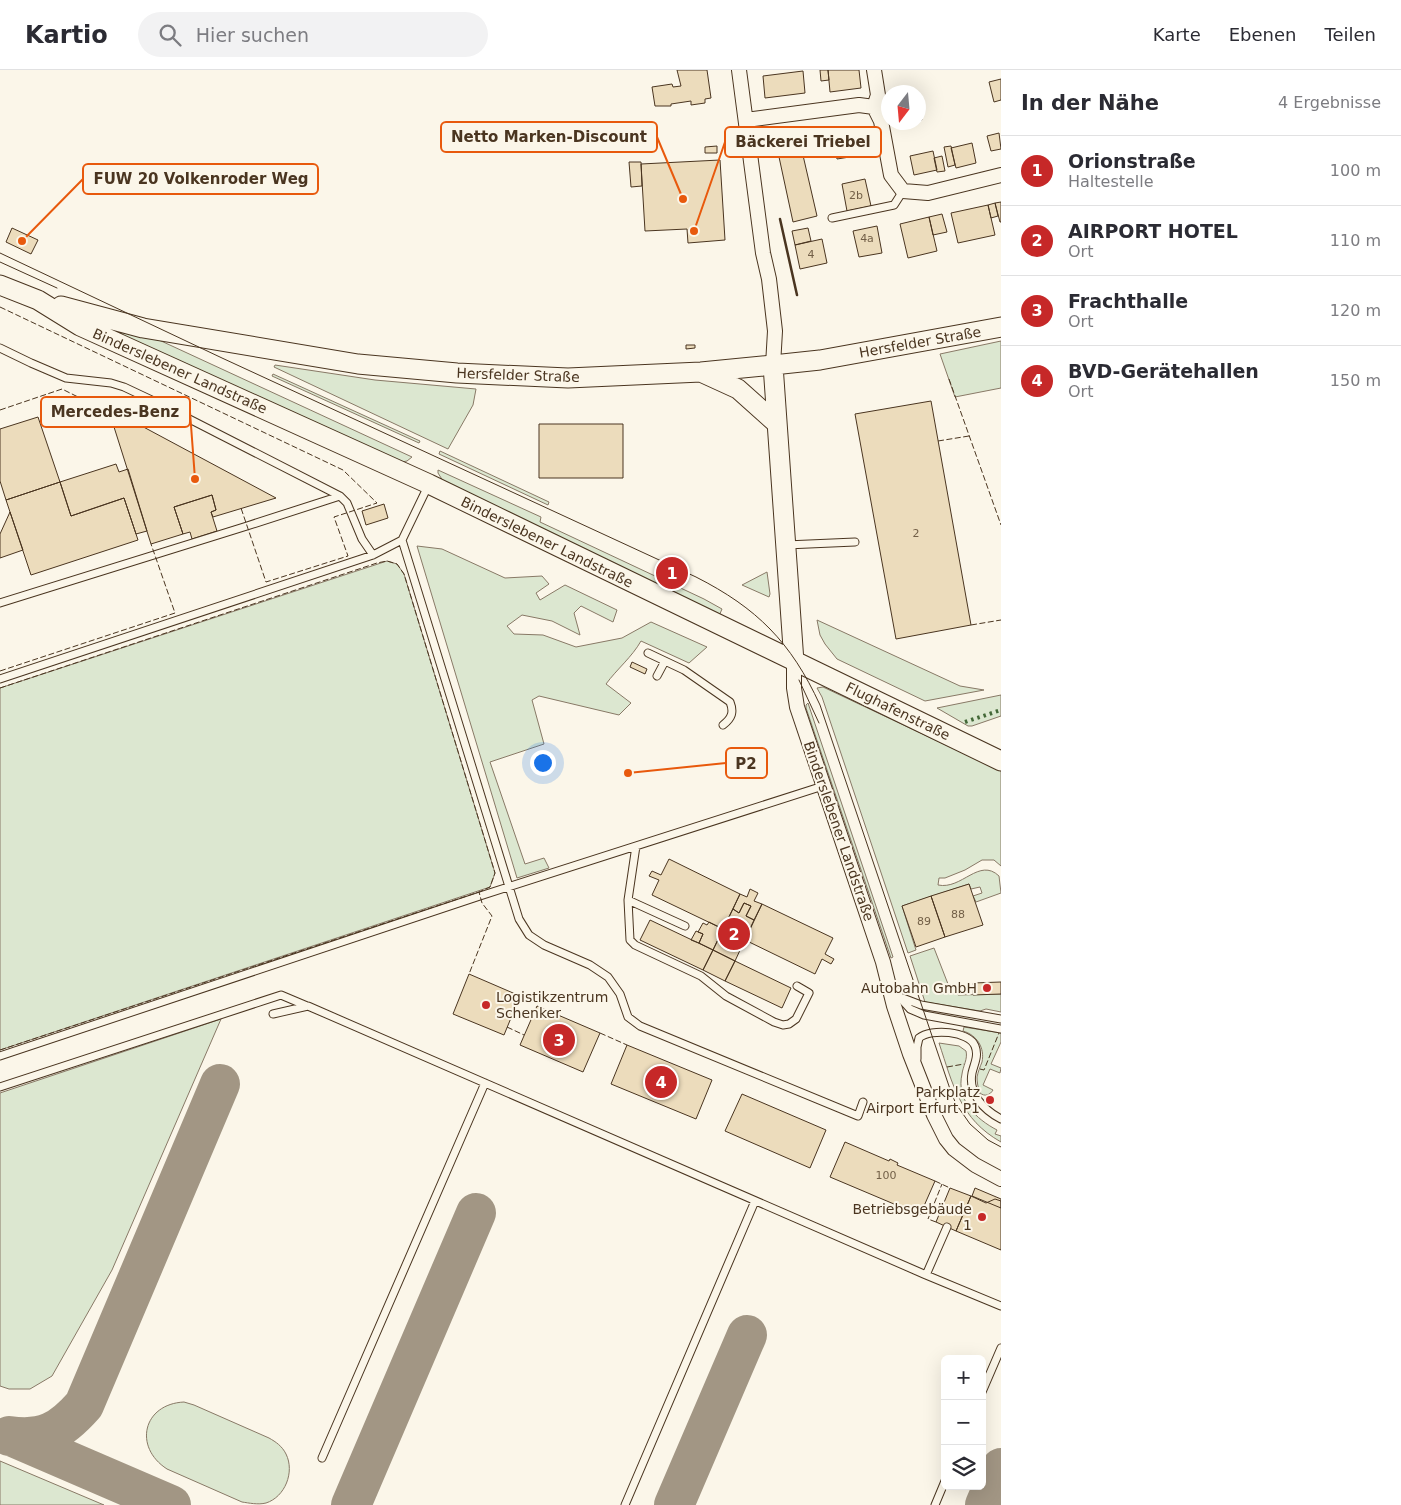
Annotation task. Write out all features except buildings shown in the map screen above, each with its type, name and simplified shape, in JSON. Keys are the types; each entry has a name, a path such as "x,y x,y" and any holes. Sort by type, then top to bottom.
{"street":[{"path":"739,70 762,253 768,279 775,331 773,366 776,423 794,662"},
{"path":"874,70 878,95 874,107 881,121 891,176 903,191 928,193 1001,175"},
{"path":"746,120 860,105 874,107"},
{"name":"Binderslebener Landstraße","path":"0,284 38,300 80,326 429,484 794,662 794,688 797,707 887,975 894,1006 934,1115 954,1149 975,1165 1001,1179"},
{"name":"Hersfelder Straße","path":"38,300 143,328 312,356 396,368 467,374 568,378 701,372 773,366 839,357 1001,327"},
{"path":"701,372 738,389 776,423"},
{"name":"Flughafenstraße","path":"794,662 1001,761"}],"lane":[{"path":"832,218 894,205 903,191"},
{"path":"0,348 66,378 111,383 132,391 340,496 347,503 362,539 373,555"},
{"path":"0,679 373,555 402,540 429,484"},
{"path":"0,603 340,496"},
{"path":"402,540 519,919 528,935 544,945 590,965 608,977 620,994 628,1017 640,1026 858,1116 863,1102"},
{"path":"786,545 855,542"},
{"path":"648,653 684,670 730,702 733,709 732,715 729,721 723,725"},
{"path":"657,676 665,661"},
{"path":"0,1056 510,886 823,786"},
{"path":"636,846 628,900 630,940 635,945 700,976 726,996 782,1025 796,1020 809,993 797,986"},
{"path":"628,900 685,926"},
{"path":"887,975 904,1004 910,1009 924,1015 1001,1029"},
{"path":"0,1087 281,995 1001,1306"},
{"path":"900,997 921,1005 1001,1019"},
{"path":"273,1014 308,1006"},
{"path":"917,1072 918,1042 919,1038 924,1034 938,1032 968,1038 975,1045 977,1052 972,1075 973,1091 984,1107 1001,1119"},
{"path":"322,1458 484,1083"},
{"path":"625,1505 755,1201"},
{"path":"926,1275 947,1227"},
{"path":"986,1383 1001,1348"},
{"path":"935,1505 941,1490"}],"green space":[{"path":"109,330 159,340 412,457 402,462 251,393 237,392"},
{"path":"1001,341 1001,388 955,397 940,354"},
{"path":"275,365 375,380 476,389 473,405 448,449 274,367"},
{"path":"273,374 420,441 419,443 272,376"},
{"path":"440,451 549,502 548,505 439,454"},
{"path":"438,470 541,517 540,522 704,599 722,609 719,616 443,481"},
{"path":"417,546 442,549 505,578 542,576 549,584 536,593 540,600 565,585 617,610 613,622 581,606 574,613 580,635 552,621 522,615 507,626 514,634 543,635 576,647 622,638 651,622 707,647 689,663 641,641 606,684 631,703 619,715 539,696 532,700 544,744 490,762 525,864 544,858 549,868 517,878"},
{"path":"387,561 397,564 404,574 495,873 490,887 0,1050 0,688"},
{"path":"767,572 769,597 742,585"},
{"path":"817,620 960,686 984,690 925,701 837,659 820,635"},
{"path":"823,687 1001,771 1001,866 994,860 982,860 965,870 945,878 939,878 938,885 955,883 984,870 992,871 999,876 1001,893 976,902 973,896 982,893 980,887 971,889 969,884 902,906 916,950 908,953 822,697 817,688"},
{"path":"1001,695 1001,716 972,726 968,726 937,708"},
{"path":"808,703 893,957 891,958 806,708"},
{"path":"934,948 948,984 958,995 1001,994 1001,1012 986,1009 980,1011 925,1002 910,956"},
{"path":"221,1019 112,1270 52,1376 30,1389 9,1389 0,1386 0,1093"},
{"path":"964,1027 1001,1033 1001,1042 991,1064 1001,1068 1000,1073 990,1069 983,1085 993,1090 987,1095 980,1093 977,1083 983,1057 981,1047 976,1039 963,1031"},
{"path":"939,1043 959,1046 966,1051 961,1083 965,1100 975,1114 997,1130 995,1134 1001,1136 1001,1142 987,1133 967,1112 954,1087"},
{"path":"184,1402 269,1438 281,1446 289,1461 289,1476 283,1490 273,1500 263,1504 242,1502 167,1469 156,1460 150,1450 147,1428 159,1410"},
{"path":"0,1461 104,1505 0,1505"}],"taxiway":[{"path":"9,1436 32,1437 51,1432 68,1422 84,1405 220,1084"},
{"path":"351,1505 476,1213"},
{"path":"674,1505 747,1335"},
{"path":"13,1437 171,1505"},
{"path":"985,1505 1001,1468"}],"tram line":[{"path":"0,253 222,358 696,577 737,601 770,629 797,663 820,705 956,1104 970,1124 988,1140 1001,1147"},
{"path":"0,262 57,288"},
{"path":"799,680 819,723"}],"hedge":[{"path":"965,722 1001,710"}],"fence":[{"path":"0,307 343,470 377,503 334,517 348,556 266,582 241,508"},
{"path":"949,379 1001,525"},
{"path":"0,410 62,389 94,405 95,411 108,408"},
{"path":"938,441 969,436"},
{"path":"0,671 175,613 151,544"},
{"path":"0,688 377,563 387,561 397,564 404,574 495,873 490,887 479,892"},
{"path":"971,625 1001,620"},
{"path":"0,1050 479,892 482,903 492,916 469,974"},
{"path":"507,1027 524,1035"},
{"path":"600,1033 627,1045"},
{"path":"980,1069 984,1070 999,1033"},
{"path":"947,1067 964,1064"},
{"path":"935,1181 950,1188"},
{"path":"936,1222 928,1219 942,1184"}],"wall":[{"path":"780,219 797,295"}],"place":[{"name":"Netto Marken-Discount","path":"683,199"},
{"name":"Bäckerei Triebel","path":"694,231"},
{"name":"FUW 20 Volkenroder Weg","path":"22,241"},
{"name":"Mercedes-Benz","path":"195,479"},
{"name":"Orionstraße","path":"672,573"},
{"name":"P2","path":"628,773"},
{"name":"AIRPORT HOTEL","path":"734,934"},
{"name":"Autobahn GmbH","path":"987,988"},
{"name":"Logistikzentrum Schenker","path":"486,1005"},
{"name":"Frachthalle","path":"559,1040"},
{"name":"BVD-Gerätehallen","path":"661,1082"},
{"name":"Parkplatz Airport Erfurt P1","path":"990,1100"},
{"name":"Betriebsgebäude 1","path":"982,1217"}]}
